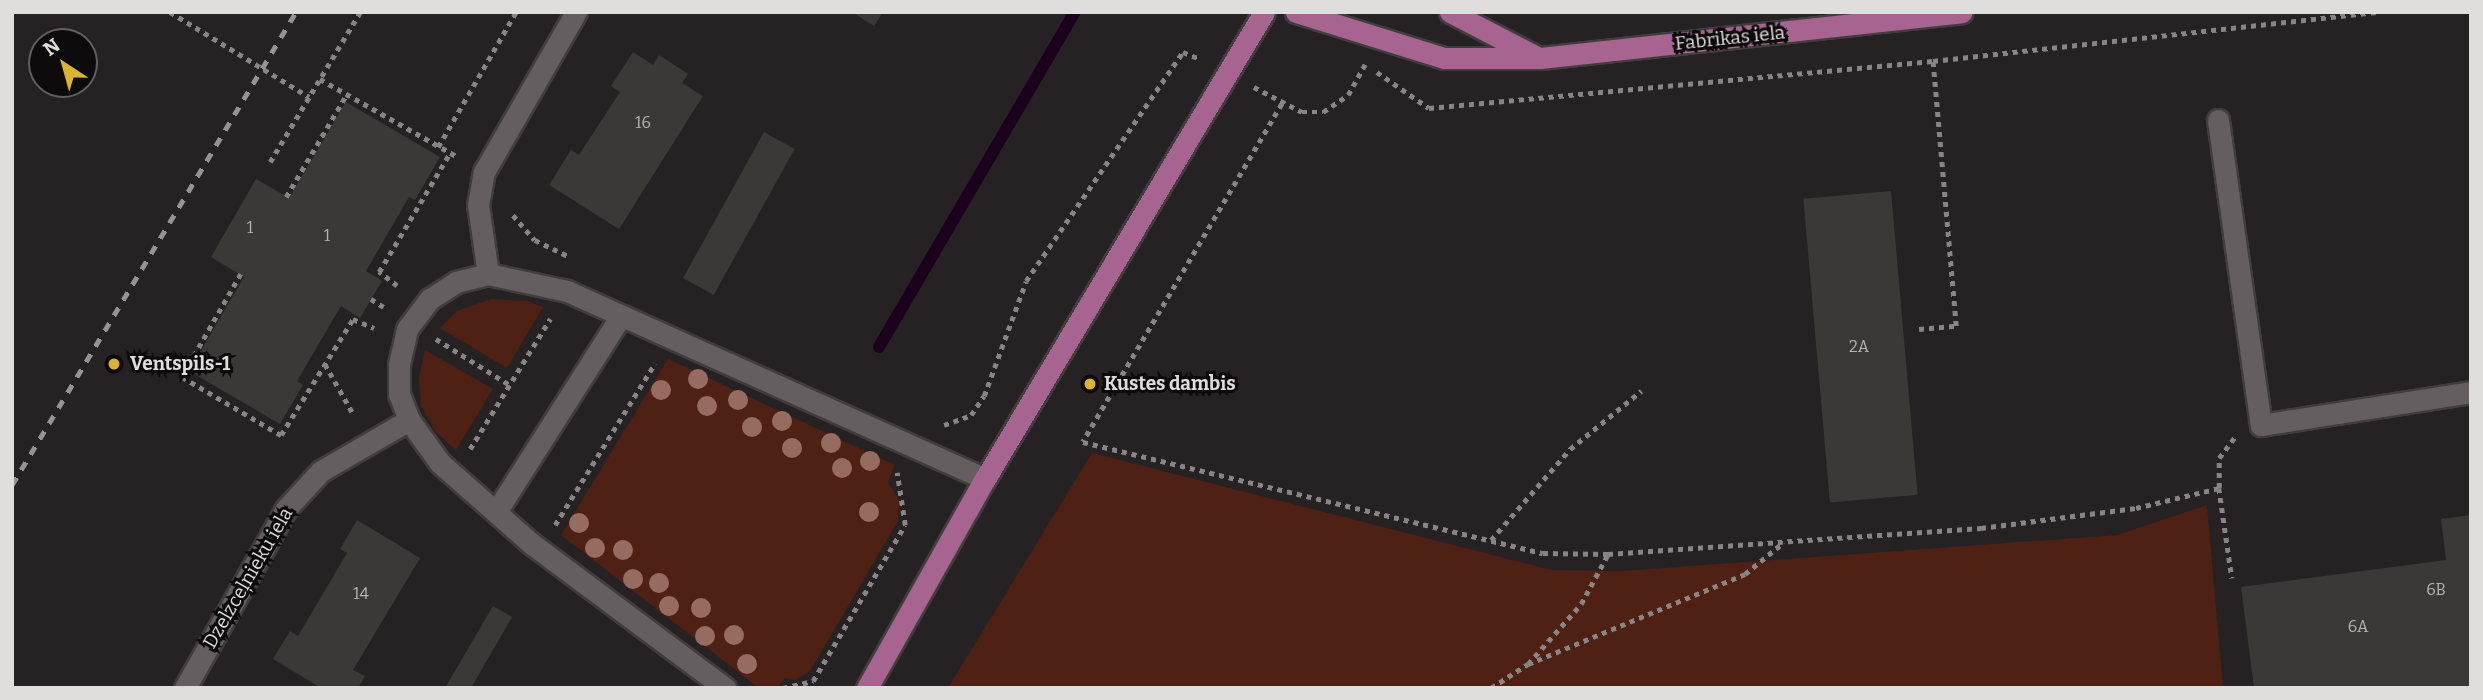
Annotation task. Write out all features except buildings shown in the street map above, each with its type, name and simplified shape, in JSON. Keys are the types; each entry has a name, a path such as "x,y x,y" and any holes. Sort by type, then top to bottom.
{"main road":[{"path":"867,688 985,479 1264,12"},
{"name":"Fabrikas iela","path":"1296,12 1444,58 1540,58 1961,12"},
{"path":"1450,12 1540,58"}],"street":[{"path":"488,274 478,205 484,172 576,12"},
{"path":"2218,120 2261,425 2471,392"},
{"path":"725,688 540,550 454,476 409,420 399,394 399,364 407,328 430,299 456,282 488,274 567,291 985,479"},
{"path":"496,512 621,316"},
{"name":"Dzelzceļnieku iela","path":"184,688 286,509 321,471 409,420"}],"path":[{"path":"170,12 309,97"},
{"path":"271,162 360,12"},
{"path":"438,147 516,12"},
{"path":"1365,64 1429,108 1933,61 2378,12"},
{"path":"1919,329 1956,326 1933,61"},
{"path":"320,79 484,172"},
{"path":"286,197 347,94"},
{"path":"1282,104 1083,442 1543,553 1608,554 1981,528 2136,509 2219,488"},
{"path":"241,274 182,377 281,435 353,319 373,329 398,284 379,272 450,153"},
{"path":"454,476 567,291"},
{"path":"540,550 671,338"},
{"path":"1491,540 1570,449 1641,390"},
{"path":"2232,578 2219,488 2219,458 2230,440 2261,425"},
{"path":"1491,688 1528,664 1745,574 1784,542"},
{"path":"1528,664 1581,604 1608,554"}],"shaded area":[{"path":"491,299 527,301 543,307 507,368 440,328 457,311"},
{"path":"425,350 493,389 456,450 435,431 421,405 419,378"},
{"path":"668,359 895,465 888,482 899,500 898,521 810,671 795,680 785,678 777,688 759,688 561,535"},
{"path":"1092,453 1552,570 1622,571 2117,535 2207,505 2223,688 948,688"}],"waterway":[{"path":"879,347 1075,12"}],"railway":[{"path":"12,485 296,12"}],"place":[{"name":"Ventspils-1","path":"114,364"},
{"name":"Kustes dambis","path":"1090,384"}]}
